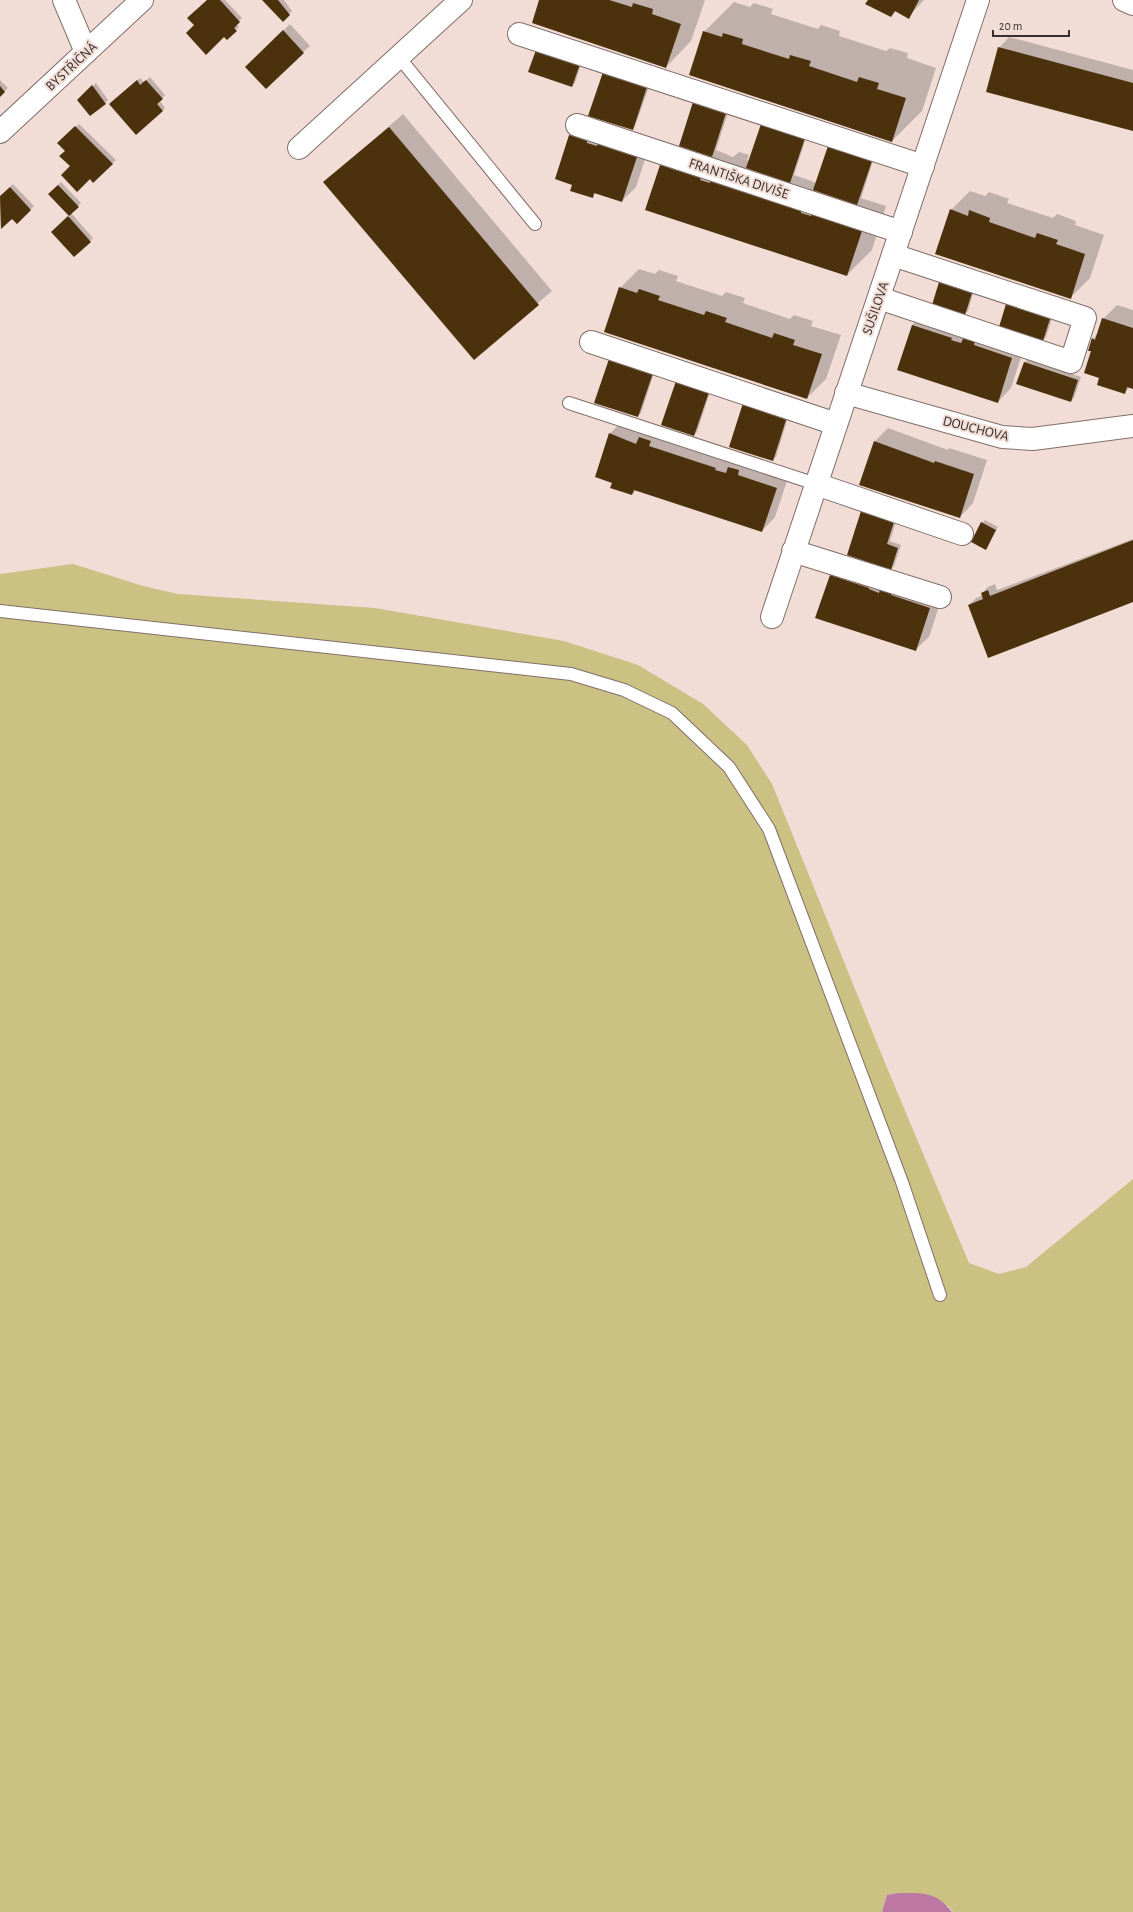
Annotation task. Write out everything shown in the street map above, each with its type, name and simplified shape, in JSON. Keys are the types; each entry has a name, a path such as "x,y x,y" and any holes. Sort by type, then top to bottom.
{"street":[{"path":"64,0 86,52"},
{"name":"BYSTŘIČNÁ","path":"0,132 142,0"},
{"path":"298,148 461,0"},
{"name":"SUŠILOVA","path":"772,617 978,0"},
{"path":"1124,0 1133,4"},
{"path":"519,34 923,166"},
{"name":"FRANTIŠKA DIVIŠE","path":"577,125 901,232"},
{"path":"879,298 1071,362 1085,318 893,255"},
{"path":"591,342 836,424"},
{"name":"DOUCHOVA","path":"846,393 1002,437 1033,439 1133,426"},
{"path":"816,484 962,534"},
{"path":"794,551 940,596"}],"lane":[{"path":"398,56 535,224"},
{"path":"569,404 816,484"},
{"path":"0,611 571,674 624,690 672,713 729,767 769,828 902,1182 940,1295"}],"shaded area":[{"path":"73,564 143,586 178,594 375,608 564,641 638,665 703,704 747,745 772,784 885,1063 969,1263 999,1274 1026,1267 1133,1179 1133,1912 953,1912 948,1906 898,1893 887,1895 882,1912 0,1912 0,574"},
{"path":"898,1893 921,1893 934,1897 946,1905 952,1912 882,1912 887,1895"}],"building":[{"path":"207,0 220,0 240,22 234,28 237,31 227,40 224,37 206,55 186,33 194,25 187,18"},
{"path":"262,0 278,0 290,15 283,22"},
{"path":"539,0 609,0 632,7 633,3 653,9 652,14 681,24 666,68 532,23"},
{"path":"868,0 919,0 909,19 895,11 891,17 865,4"},
{"path":"283,30 304,53 266,89 245,67"},
{"path":"703,31 722,37 723,33 743,39 742,44 789,59 790,55 811,61 809,66 857,82 859,77 879,83 877,89 906,98 892,142 689,75"},
{"path":"998,47 1133,83 1133,131 986,92"},
{"path":"536,50 580,64 572,87 528,72"},
{"path":"603,72 647,87 633,130 588,116"},
{"path":"137,80 140,85 146,80 163,99 157,104 163,111 136,135 109,104"},
{"path":"92,85 106,104 90,116 77,100"},
{"path":"0,86 5,92 0,97"},
{"path":"693,102 726,113 712,157 679,146"},
{"path":"761,124 805,138 790,183 746,168"},
{"path":"75,126 113,164 93,183 90,179 77,192 61,175 70,166 59,156 65,151 57,143"},
{"path":"389,127 539,305 474,360 323,182"},
{"path":"569,135 597,146 599,139 611,143 609,148 637,157 622,202 594,193 593,198 570,191 572,185 555,179"},
{"path":"828,146 872,161 857,205 813,190"},
{"path":"660,165 701,178 700,180 710,183 712,177 724,180 722,185 801,211 801,213 811,216 813,210 824,213 823,218 862,231 847,276 645,210"},
{"path":"58,185 79,207 69,216 48,194"},
{"path":"10,187 31,210 17,224 12,219 1,229 0,196"},
{"path":"950,209 968,216 969,210 990,218 989,222 1035,238 1037,233 1058,240 1056,244 1085,254 1071,299 935,254"},
{"path":"68,216 91,242 74,257 51,232"},
{"path":"939,282 972,293 965,315 932,305"},
{"path":"619,287 637,293 639,289 660,296 658,300 704,315 706,311 727,318 725,322 772,338 774,333 795,340 793,345 822,354 807,399 604,332"},
{"path":"1006,304 1050,319 1043,341 999,327"},
{"path":"1102,318 1133,328 1133,389 1127,387 1125,394 1097,385 1099,378 1084,373 1091,351 1088,351 1092,338 1095,340"},
{"path":"912,325 952,338 951,340 961,343 964,337 975,340 974,345 1012,358 998,403 897,370"},
{"path":"609,359 653,373 638,417 594,403"},
{"path":"1024,362 1078,380 1071,402 1016,384"},
{"path":"676,381 709,392 694,436 661,425"},
{"path":"743,403 787,417 773,461 729,447"},
{"path":"609,433 636,444 639,437 651,441 649,446 716,468 715,470 726,473 728,467 739,470 738,475 777,488 762,532 634,490 632,495 610,488 612,483 595,477"},
{"path":"874,441 934,463 935,461 974,474 960,518 859,485"},
{"path":"861,511 894,522 887,544 898,548 891,570 847,555"},
{"path":"981,522 996,530 986,550 971,542"},
{"path":"1133,540 1133,602 988,658 968,605 983,599 981,593 988,590 990,596"},
{"path":"830,575 869,588 879,593 881,586 893,590 891,595 930,608 916,651 815,618"}]}
